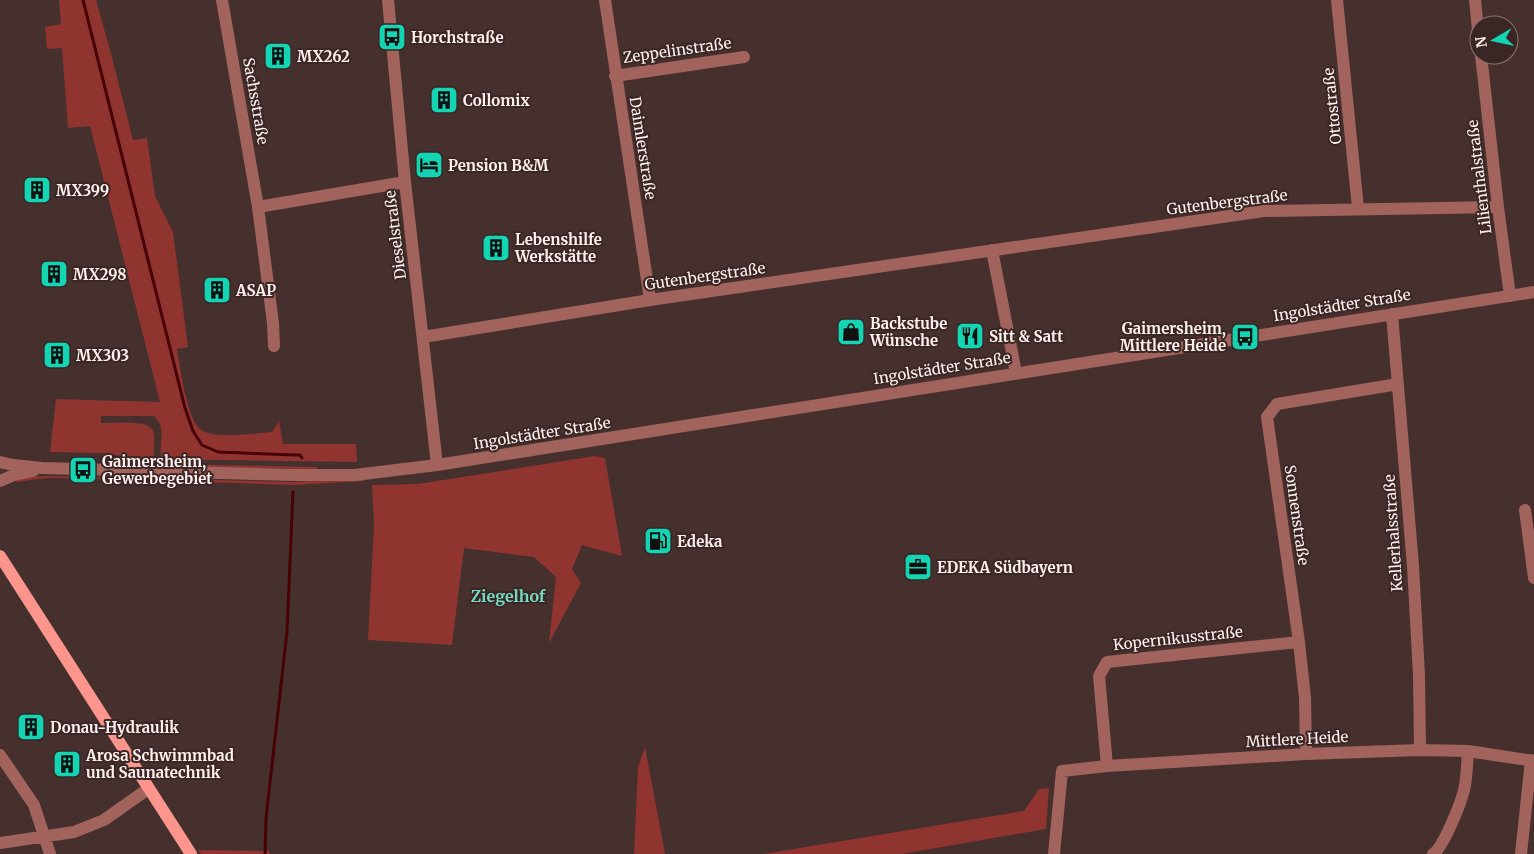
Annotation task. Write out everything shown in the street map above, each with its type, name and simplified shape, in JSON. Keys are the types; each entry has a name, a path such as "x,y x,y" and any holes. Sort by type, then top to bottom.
{"main road":[{"path":"0,556 191,854"}],"street":[{"name":"Sachsstraße","path":"222,0 258,207 274,323 274,346"},
{"name":"Dieselstraße","path":"388,0 405,182 437,465"},
{"name":"Daimlerstraße","path":"605,0 650,300"},
{"name":"Ottostraße","path":"1337,0 1358,208"},
{"path":"1475,0 1476,15"},
{"name":"Zeppelinstraße","path":"616,76 744,57"},
{"name":"Lilienthalstraße","path":"1482,65 1510,296"},
{"path":"258,207 405,182"},
{"name":"Gutenbergstraße","path":"424,338 650,300 1264,211 1498,207"},
{"path":"992,250 1016,373"},
{"name":"Ingolstädter Straße","path":"42,468 293,475 355,474 437,465 1534,292"},
{"name":"Kellerhalsstraße","path":"1392,314 1413,566 1419,675 1420,750"},
{"name":"Sonnenstraße","path":"1306,754 1305,698 1299,642 1268,417 1277,404 1398,384"},
{"path":"0,462 42,468"},
{"path":"0,481 14,475 42,468"},
{"path":"1524,510 1534,578"},
{"name":"Kopernikusstraße","path":"1107,766 1099,676 1107,662 1299,642"},
{"name":"Mittlere Heide","path":"1054,854 1062,771 1107,766 1306,754 1420,750 1468,751 1532,761"},
{"path":"1433,854 1438,851 1448,832 1464,790 1468,751"},
{"path":"0,755 34,805 50,854"},
{"path":"1521,854 1532,761"},
{"path":"0,843 74,832 104,820 148,789"}],"shaded area":[{"path":"59,0 96,0 133,140 147,138 155,196 173,232 188,347 177,349 185,392 195,423 206,432 235,435 272,432 279,421 283,444 356,444 357,462 163,459 161,458 162,436 160,426 154,416 101,416 101,423 136,423 149,426 152,429 154,438 154,457 151,459 105,453 50,452 56,399 160,402 90,126 68,128 62,48 47,49 45,27 61,24"},
{"path":"595,456 605,458 622,556 582,545 572,569 581,583 549,643 556,577 534,557 464,548 452,645 368,640 374,525 372,485 418,484"},
{"path":"162,464 317,467 317,469 165,467"},
{"path":"45,476 294,482 364,478 364,481 295,485 45,478 16,482 16,479"},
{"path":"645,747 665,854 634,854 638,767"},
{"path":"1049,788 1046,829 902,854 763,854 1024,811 1039,789"},
{"path":"198,850 269,851 270,854 201,854"}],"waterway":[{"path":"83,0 185,408 193,431 202,445 218,452 300,455 302,458"},
{"path":"265,854 266,818 287,632 293,492"}],"place":[{"name":"Horchstraße","path":"392,37"},
{"name":"MX262","path":"278,56"},
{"name":"Collomix","path":"444,100"},
{"name":"Pension B&M","path":"429,165"},
{"name":"MX399","path":"37,190"},
{"name":"Lebenshilfe Werkstätte","path":"496,248"},
{"name":"MX298","path":"54,274"},
{"name":"ASAP","path":"217,290"},
{"name":"Backstube Wünsche","path":"851,332"},
{"name":"Sitt & Satt","path":"970,336"},
{"name":"Gaimersheim, Mittlere Heide","path":"1245,337"},
{"name":"MX303","path":"57,355"},
{"name":"Gaimersheim, Gewerbegebiet","path":"83,470"},
{"name":"Edeka","path":"658,541"},
{"name":"EDEKA Südbayern","path":"918,567"},
{"name":"Donau-Hydraulik","path":"31,727"},
{"name":"Arosa Schwimmbad und Saunatechnik","path":"67,764"}],"district":[{"name":"Ziegelhof","path":"508,596"}]}
